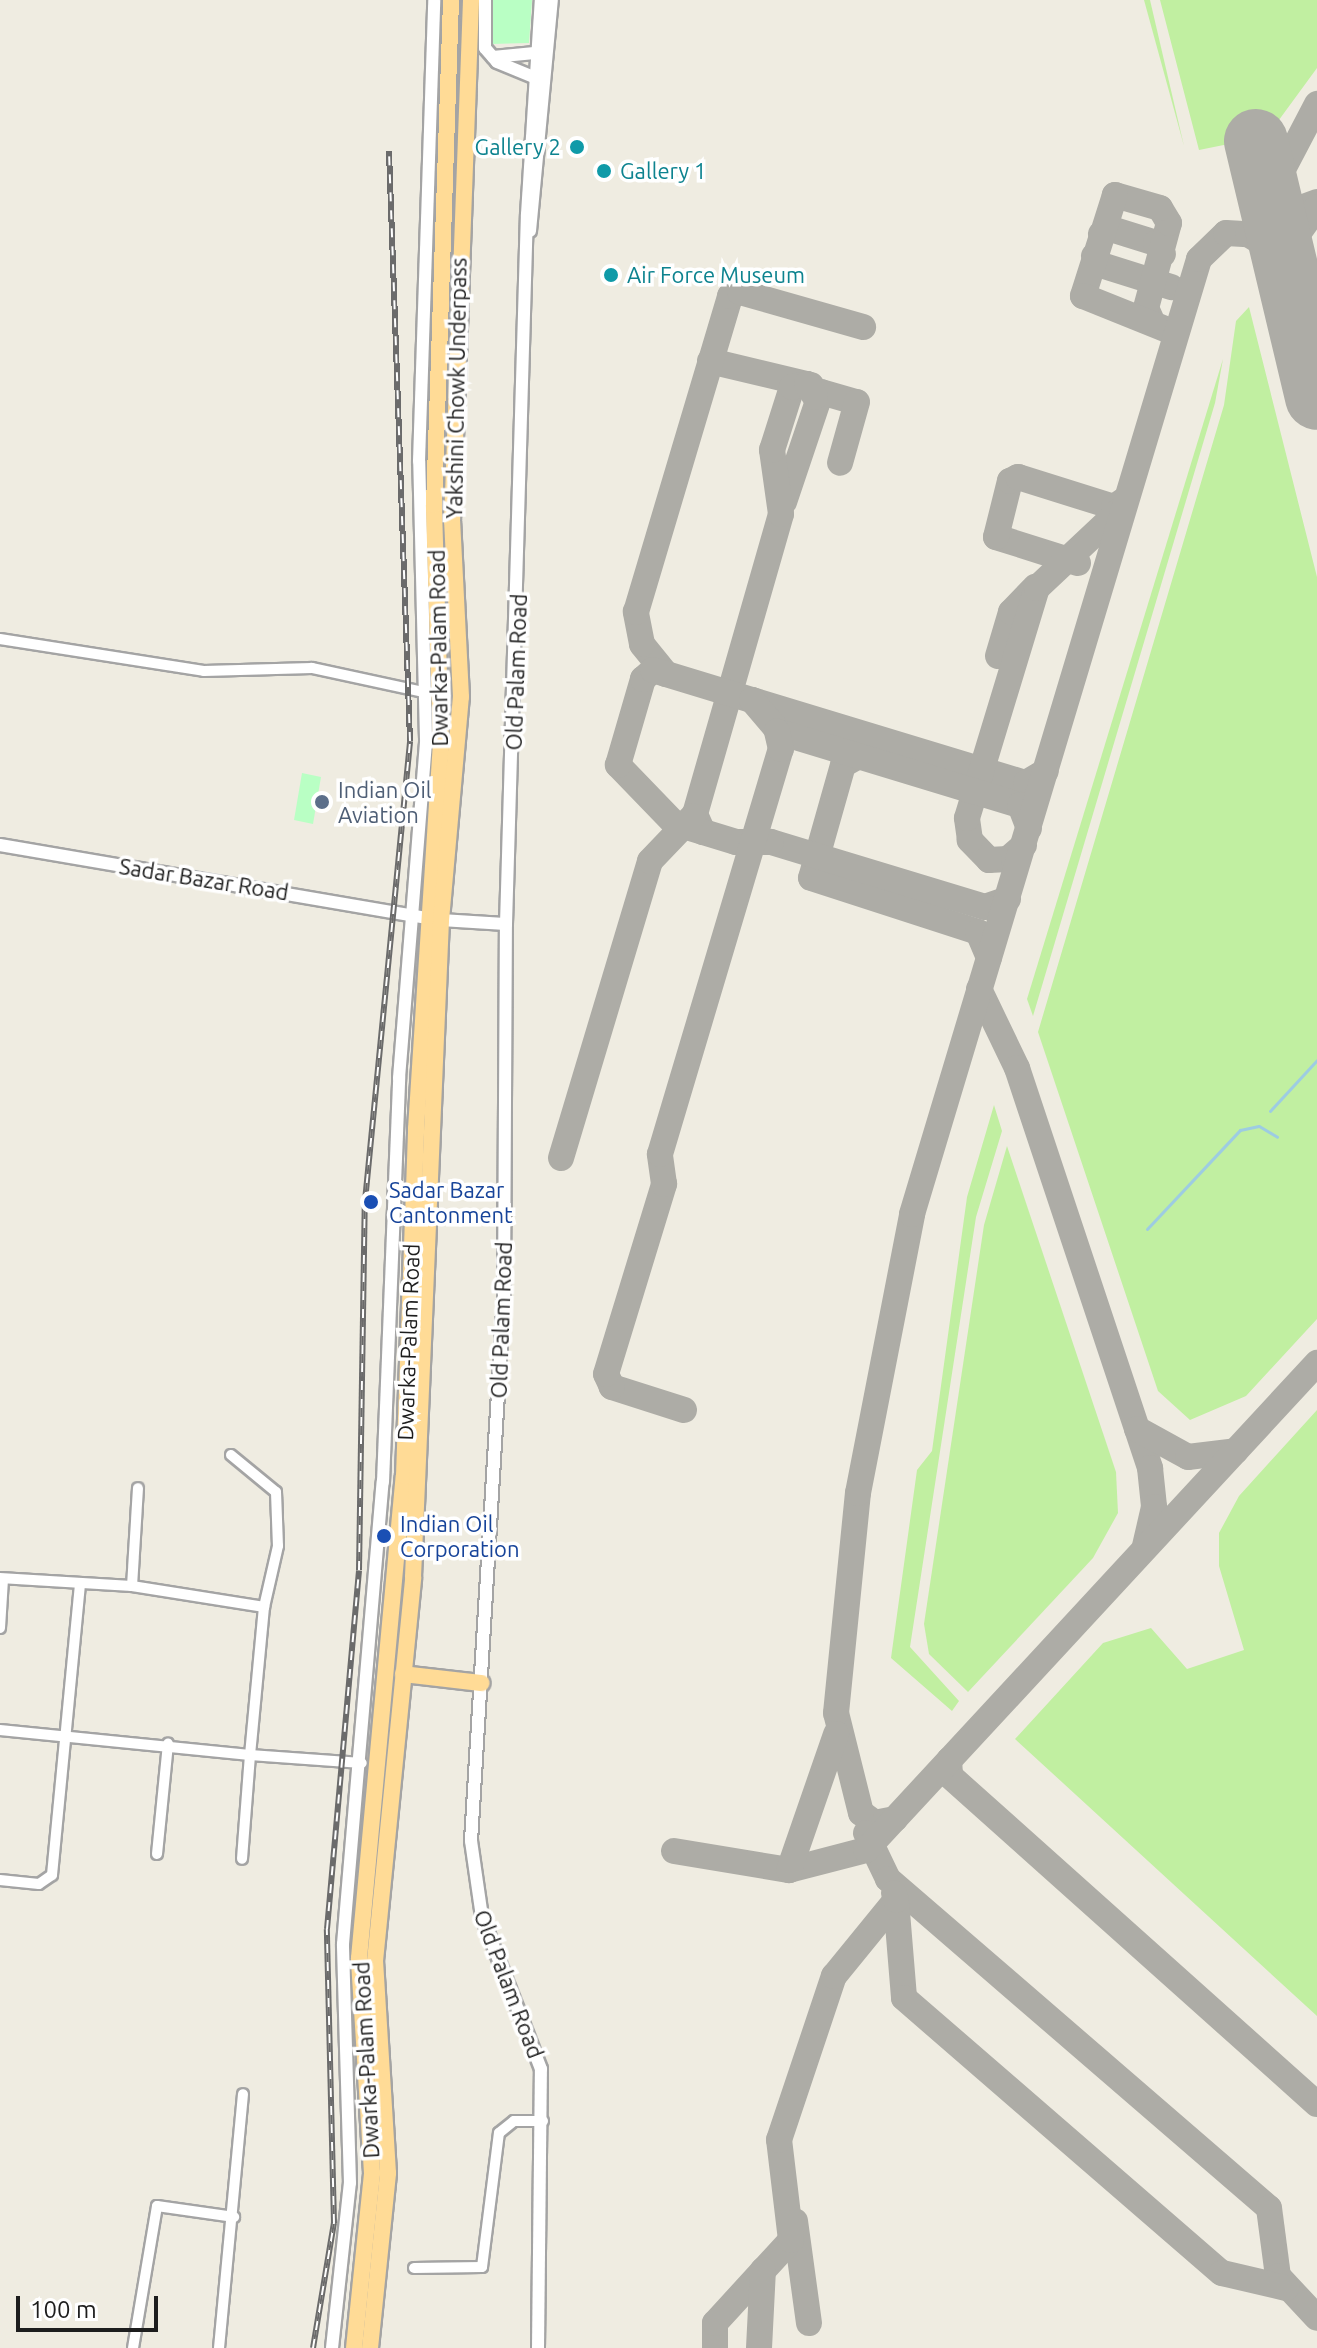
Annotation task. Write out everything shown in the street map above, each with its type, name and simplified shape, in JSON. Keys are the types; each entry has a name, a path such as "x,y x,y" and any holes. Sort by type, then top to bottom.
{"main road":[{"name":"Yakshini Chowk Underpass","path":"441,287 451,0"},
{"name":"Yakshini Chowk Underpass","path":"434,919 461,697 452,506 471,0"},
{"path":"424,287 441,287"},
{"name":"Dwarka-Palam Road","path":"370,2348 388,2173 375,1961 419,1477 443,689 434,505 441,287"},
{"name":"Dwarka-Palam Road","path":"354,2348 372,2173 359,1958 404,1476 434,919"},
{"path":"403,1674 481,1683"}],"street":[{"path":"332,2348 350,2183 343,1944 362,1763 383,1482 409,914 428,693 419,461 434,0"},
{"path":"485,0 485,48 493,57 541,80"},
{"path":"541,0 543,52"},
{"path":"543,52 552,0"},
{"path":"493,57 543,52"},
{"name":"Old Palam Road","path":"538,2348 543,2121 533,2041 472,1875 504,1293 506,924 530,231 543,52"},
{"path":"0,639 204,671 312,668 428,693"},
{"name":"Sadar Bazar Road","path":"0,845 434,919 506,924"},
{"path":"231,1455 276,1492 278,1546 264,1607 242,1859"},
{"path":"132,1586 138,1488"},
{"path":"0,1628 2,1579 132,1586 264,1607"},
{"path":"0,1880 39,1884 52,1875 80,1583"},
{"path":"0,1730 362,1763"},
{"path":"157,1854 168,1744"},
{"path":"219,2348 234,2217 243,2094"},
{"path":"414,2268 482,2267 499,2133 514,2121 543,2121"},
{"path":"133,2348 157,2206 234,2217"}],"green space":[{"path":"493,0 532,0 529,43 490,44"},
{"path":"1144,0 1150,0 1184,146"},
{"path":"1160,0 1317,0 1317,68 1276,124 1278,134 1199,150"},
{"path":"1249,307 1317,577 1317,1319 1246,1396 1190,1420 1158,1391 1038,1032 1224,405 1236,321"},
{"path":"1223,359 1215,403 1033,1016 1027,999"},
{"path":"302,773 321,777 313,824 294,820"},
{"path":"994,1105 1002,1131 976,1217 910,1647 959,1701 952,1711 891,1658 917,1470 932,1451 967,1197"},
{"path":"1007,1146 1116,1472 1118,1513 1093,1558 968,1692 929,1654 924,1624 984,1225"},
{"path":"1317,1410 1317,2016 1015,1739 1103,1643 1151,1628 1187,1669 1244,1650 1219,1566 1219,1533 1239,1496"}],"waterway":[{"path":"1270,1111 1317,1060"},
{"path":"1147,1229 1240,1130 1259,1126 1277,1137"}],"taxiway":[{"path":"1278,231 1281,173 1317,104"},
{"path":"1151,319 1146,308 1169,223 1160,208 1115,195 1083,296 1175,333"},
{"path":"1260,223 1317,202"},
{"path":"1290,280 1297,235 1317,207"},
{"path":"1101,234 1111,229 1156,243 1163,254"},
{"path":"895,1819 875,1823 861,1813 836,1713 858,1493 912,1214 1199,259 1226,233 1248,234 1275,251 1290,282"},
{"path":"1094,256 1098,264 1171,287"},
{"path":"666,674 642,644 636,612 730,296 740,292 863,327"},
{"path":"710,361 811,385"},
{"path":"703,832 695,814 781,514 772,450 792,387 807,384 815,397"},
{"path":"784,502 821,392 857,402 840,463"},
{"path":"1078,563 996,537 1010,481 1018,477 1114,507 1123,501"},
{"path":"1024,845 1008,859 989,860 970,840 967,818 1037,588 1119,511"},
{"path":"998,656 1011,612 1035,587"},
{"path":"1008,899 985,907 771,842 736,842 674,823 618,765 643,679 653,670 752,700 779,732 1020,805 1029,828"},
{"path":"752,700 1026,783 1046,771"},
{"path":"684,1410 612,1387 606,1374 664,1184 660,1154 781,749 777,731"},
{"path":"859,756 843,765 811,878 978,932 989,958"},
{"path":"561,1158 650,861 693,816"},
{"path":"979,989 1017,1068 1150,1468 1154,1507 1145,1545"},
{"path":"674,1851 789,1870 866,1850 1317,1363"},
{"path":"1137,1429 1188,1457 1236,1451"},
{"path":"789,1870 836,1734"},
{"path":"949,1760 950,1776 1317,2104"},
{"path":"866,1833 888,1879 1269,2208 1278,2276 1317,2318"},
{"path":"715,2348 715,2323 791,2240 779,2140 834,1976 896,1900 894,1893"},
{"path":"896,1900 904,1998 1222,2273 1286,2288"},
{"path":"795,2221 809,2323"},
{"path":"759,2348 763,2270"}],"runway":[{"path":"1256,141 1317,398"}],"railway":[{"path":"313,2348 334,2223 327,1929 359,1570 365,1201 410,741 389,151"}],"place":[{"name":"Gallery 2","path":"577,147"},
{"name":"Gallery 1","path":"604,171"},
{"name":"Air Force Museum","path":"611,275"},
{"name":"Indian Oil Aviation","path":"322,802"},
{"name":"Sadar Bazar Cantonment","path":"371,1202"},
{"name":"Indian Oil Corporation","path":"384,1536"}]}
